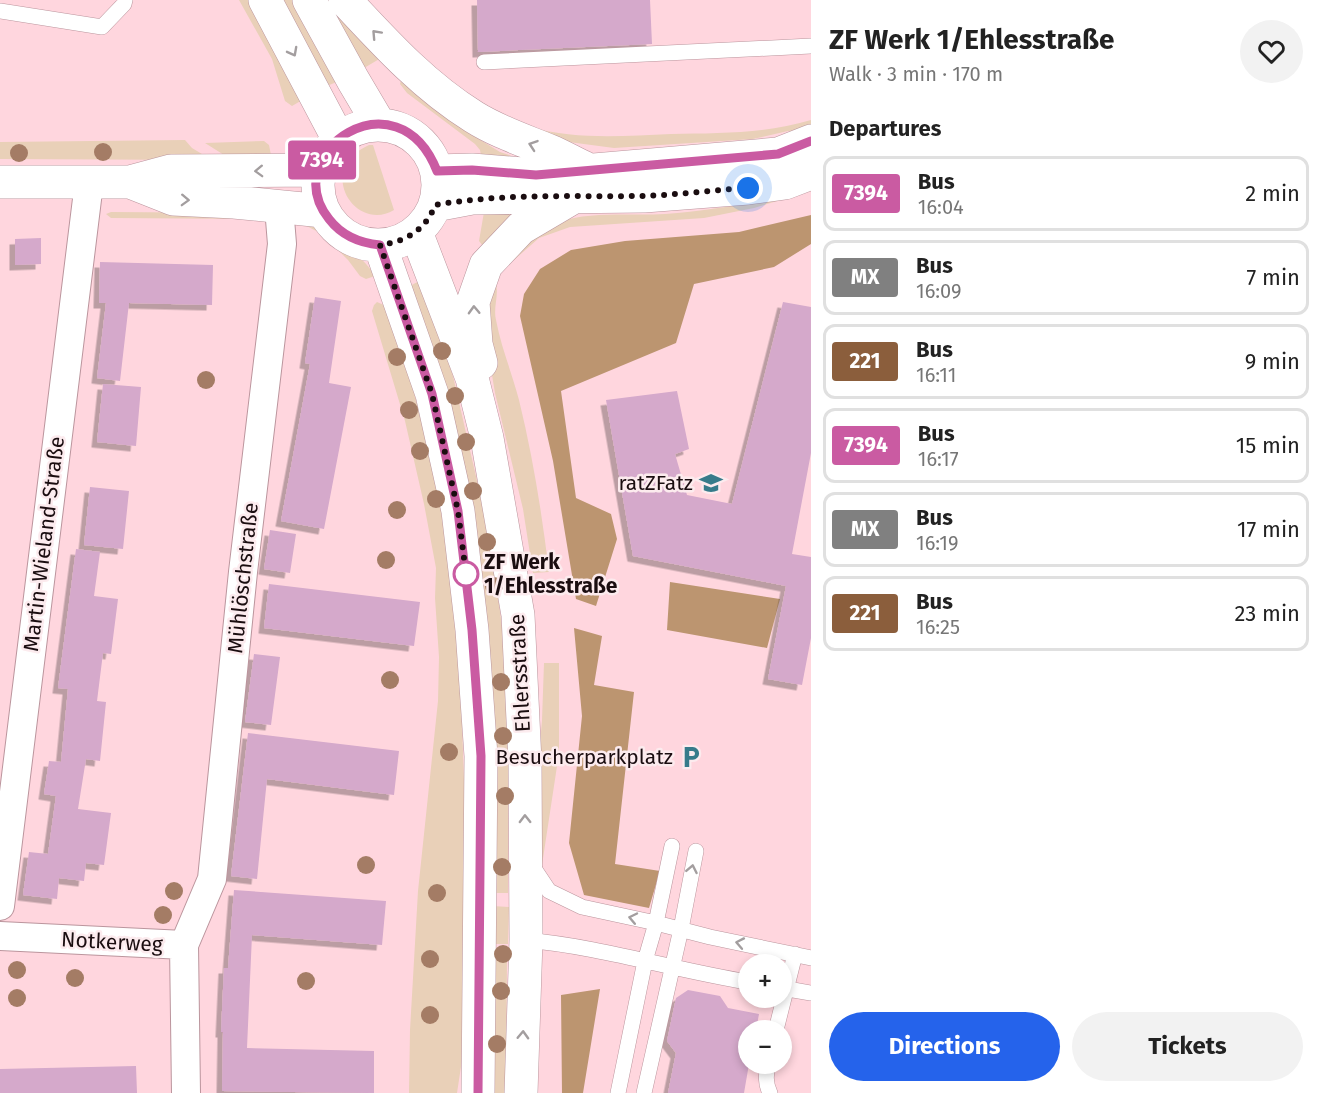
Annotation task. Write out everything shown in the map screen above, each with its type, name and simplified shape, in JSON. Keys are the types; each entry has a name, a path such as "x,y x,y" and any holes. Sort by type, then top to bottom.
{"street":[{"path":"265,0 338,138"},
{"path":"309,0 352,80 380,124"},
{"path":"345,0 401,61 459,106 510,137 551,151 582,182"},
{"path":"368,124 380,124 395,126 418,139 432,157 437,171 439,189 431,216 416,232 406,238 380,245 363,244 338,231 323,211 317,188 317,170 338,138 368,124"},
{"path":"435,205 778,154 811,141"},
{"path":"0,182 130,182 171,171 317,170"},
{"path":"437,171 472,170 536,175 582,182 644,196 785,183 811,173"},
{"path":"130,182 173,200 234,202 323,211"},
{"path":"519,615 518,530 476,344 473,302 486,265 521,228 582,182"},
{"name":"Martin-Wieland-Straße","path":"0,906 89,183"},
{"name":"Mühlöschstraße","path":"184,945 212,879 241,584 282,244 279,207"},
{"name":"Ehlersstraße","path":"416,232 472,378 487,438 519,615 526,857 521,1093"},
{"name":"Ehlersstraße","path":"380,245 432,394 458,511 472,630 481,756 478,1093"},
{"name":"Notkerweg","path":"0,936 184,945 186,1093"}],"lane":[{"path":"0,11 102,27 124,4 125,0"},
{"path":"484,62 811,46"},
{"path":"618,1093 645,961 656,923 672,846"},
{"path":"644,1093 696,851"},
{"path":"526,857 549,891 582,907 681,929 710,938 811,958"},
{"path":"526,940 586,948 671,968 738,980"},
{"path":"792,963 795,954"},
{"path":"792,989 811,993"},
{"path":"766,1074 766,1085 770,1093"}],"shaded area":[{"path":"239,0 252,0 304,99 292,106 285,101 272,59"},
{"path":"277,0 295,0 339,81 322,88"},
{"path":"324,0 381,58 359,71"},
{"path":"402,77 469,133 500,152 530,162 482,161 480,150 475,144 407,93 400,84"},
{"path":"463,96 521,124 565,134 617,136 741,132 794,125 811,120 811,130 788,131 753,139 614,148 546,139 515,128"},
{"path":"185,140 192,148 212,160 0,159 0,142"},
{"path":"264,141 269,145 271,155 232,160 205,143"},
{"path":"369,145 373,145 394,210 380,215 366,213 355,206 347,196 343,183 344,169 353,156"},
{"path":"811,191 754,208 704,218 570,227 539,238 514,260 507,259 538,233 552,225 584,216 683,213"},
{"path":"527,207 509,220 483,246 479,241 484,212"},
{"path":"111,212 262,213 261,219 111,218 106,214"},
{"path":"811,215 811,244 774,267 694,284 676,343 561,391 576,498 611,514 617,539 596,606 576,599 553,461 520,316 524,294 540,269 571,250 625,241 739,232"},
{"path":"297,221 310,221 332,240 360,258 375,276 366,279 360,276 348,260 322,234"},
{"path":"421,280 453,376 486,520 500,611 509,685 508,893 490,893 491,742 408,287"},
{"path":"496,284 496,320 529,443 549,572 533,573 523,509 495,393 483,321"},
{"path":"377,302 386,306 414,392 435,475 450,564 460,665 464,780 464,1047 457,1093 409,1093 410,1030 418,891 438,701 436,568 405,421 372,311"},
{"path":"670,582 780,599 767,648 667,630"},
{"path":"574,628 602,636 594,685 634,692 615,864 660,871 649,908 584,895 569,843 582,716"},
{"path":"544,663 559,663 559,753 542,865 535,851 533,830"},
{"path":"492,906 509,907 508,944 490,944"},
{"path":"489,957 507,958 506,1093 489,1093"},
{"path":"600,989 583,1093 562,1093 561,995"}],"building":[{"path":"477,0 650,0 652,44 478,52"},
{"path":"41,238 41,264 15,265 15,239"},
{"path":"100,262 213,265 212,305 129,303 120,381 97,378 106,303 99,303"},
{"path":"315,297 341,301 329,383 351,387 324,529 281,521 310,364 305,363"},
{"path":"783,302 811,307 811,453 792,554 811,557 811,638 802,685 768,679 786,586 633,556 606,400 677,391 689,449 675,454 687,495 732,504"},
{"path":"103,384 141,387 136,446 97,442"},
{"path":"90,487 129,491 123,549 84,545"},
{"path":"270,530 296,534 290,573 264,569"},
{"path":"76,549 100,552 94,596 118,599 111,654 103,653 97,701 106,702 100,761 86,759 78,809 111,813 104,865 86,863 84,881 59,878 57,899 23,895 29,852 48,854 56,796 44,794 49,761 61,762 68,689 58,688"},
{"path":"269,584 420,602 414,646 264,628"},
{"path":"254,654 280,657 271,725 245,722"},
{"path":"248,733 399,751 394,795 267,779 257,879 231,876"},
{"path":"234,890 386,901 382,945 252,935 247,1048 374,1051 374,1093 222,1091 223,1032 221,1032 224,968 228,968"},
{"path":"688,990 720,996 728,1008 759,1014 758,1020 738,1020 738,1074 747,1074 744,1093 668,1093 676,1053 667,1041 676,998"},
{"path":"136,1066 137,1093 0,1093 0,1069"}],"bus line":[{"name":"7394","path":"478,1093 481,756 472,630 458,511 432,394 380,245 363,244 338,231 323,211 317,188 317,170 323,157 338,138 368,124 395,126 418,139 432,157 437,171 472,170 536,175 778,154 811,141"}],"place":[{"name":"ratZFatz","path":"711,483"},
{"name":"ZF Werk 1/Ehlesstraße","path":"466,574"},
{"name":"Besucherparkplatz","path":"691,757"}],"route":[{"path":"466,574 467,582 458,511 432,394 380,245 406,238 424,226 435,205 472,198 644,196 748,188"}]}
